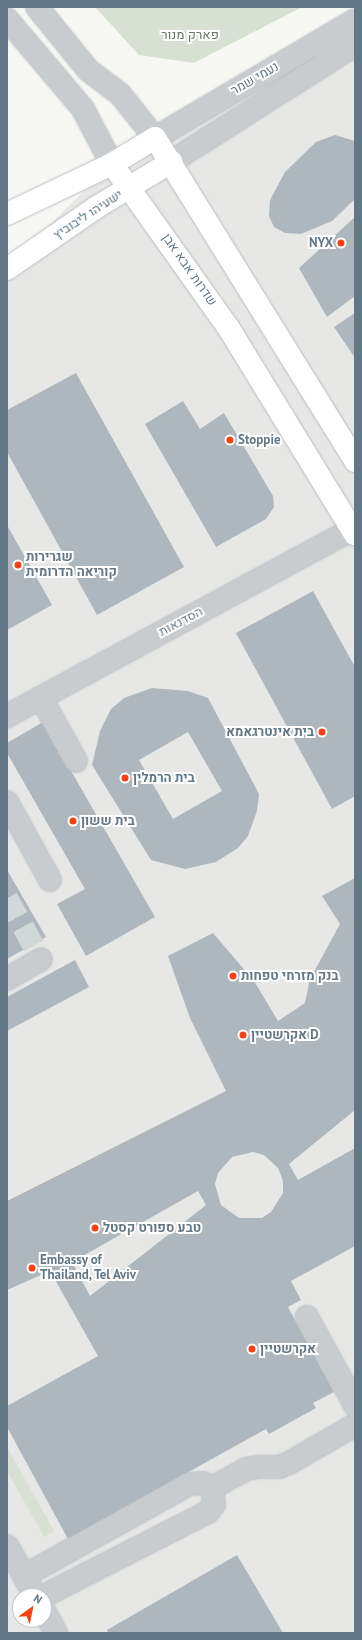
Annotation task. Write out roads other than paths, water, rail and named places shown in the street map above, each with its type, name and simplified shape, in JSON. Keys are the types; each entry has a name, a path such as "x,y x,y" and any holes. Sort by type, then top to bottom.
{"main road":[{"path":"7,214 112,164 155,138 355,461"},
{"name":"ישעיהו ליבוביץ","path":"7,269 97,207 129,189 171,162"},
{"name":"שדרות אבא אבן","path":"112,164 232,332 354,530"}],"street":[{"path":"37,7 88,70 120,94 155,138"},
{"name":"שדרות אבא אבן","path":"7,19 83,109 112,164"},
{"name":"נעמי שמר","path":"155,138 355,20"},
{"name":"נעמי שמר","path":"171,162 355,45"},
{"name":"הסדנאות","path":"7,716 354,530"},
{"path":"41,698 76,761"},
{"path":"7,802 50,880"},
{"path":"7,979 42,959"},
{"path":"307,1317 355,1405"},
{"path":"212,1488 246,1469 257,1466 279,1467 289,1463 355,1425"},
{"path":"24,1576 189,1484 203,1483 212,1488"},
{"path":"52,1592 208,1512 214,1504 212,1488"},
{"path":"7,1546 31,1588"}],"tunnel":[{"path":"7,898 41,959"}],"place":[{"name":"NYX","path":"341,243"},
{"name":"Stoppie","path":"230,440"},
{"name":"שגרירות קוריאה הדרומית","path":"18,565"},
{"name":"בית אינטרגאמא","path":"322,732"},
{"name":"בית הרמלין","path":"125,778"},
{"name":"בית ששון","path":"73,821"},
{"name":"בנק מזרחי טפחות","path":"233,976"},
{"name":"אקרשטיין D","path":"243,1035"},
{"name":"טבע ספורט קסטל","path":"95,1228"},
{"name":"Embassy of Thailand, Tel Aviv","path":"32,1268"},
{"name":"אקרשטיין","path":"252,1349"}],"park label":[{"name":"פארק מנור","path":"190,35"}]}
